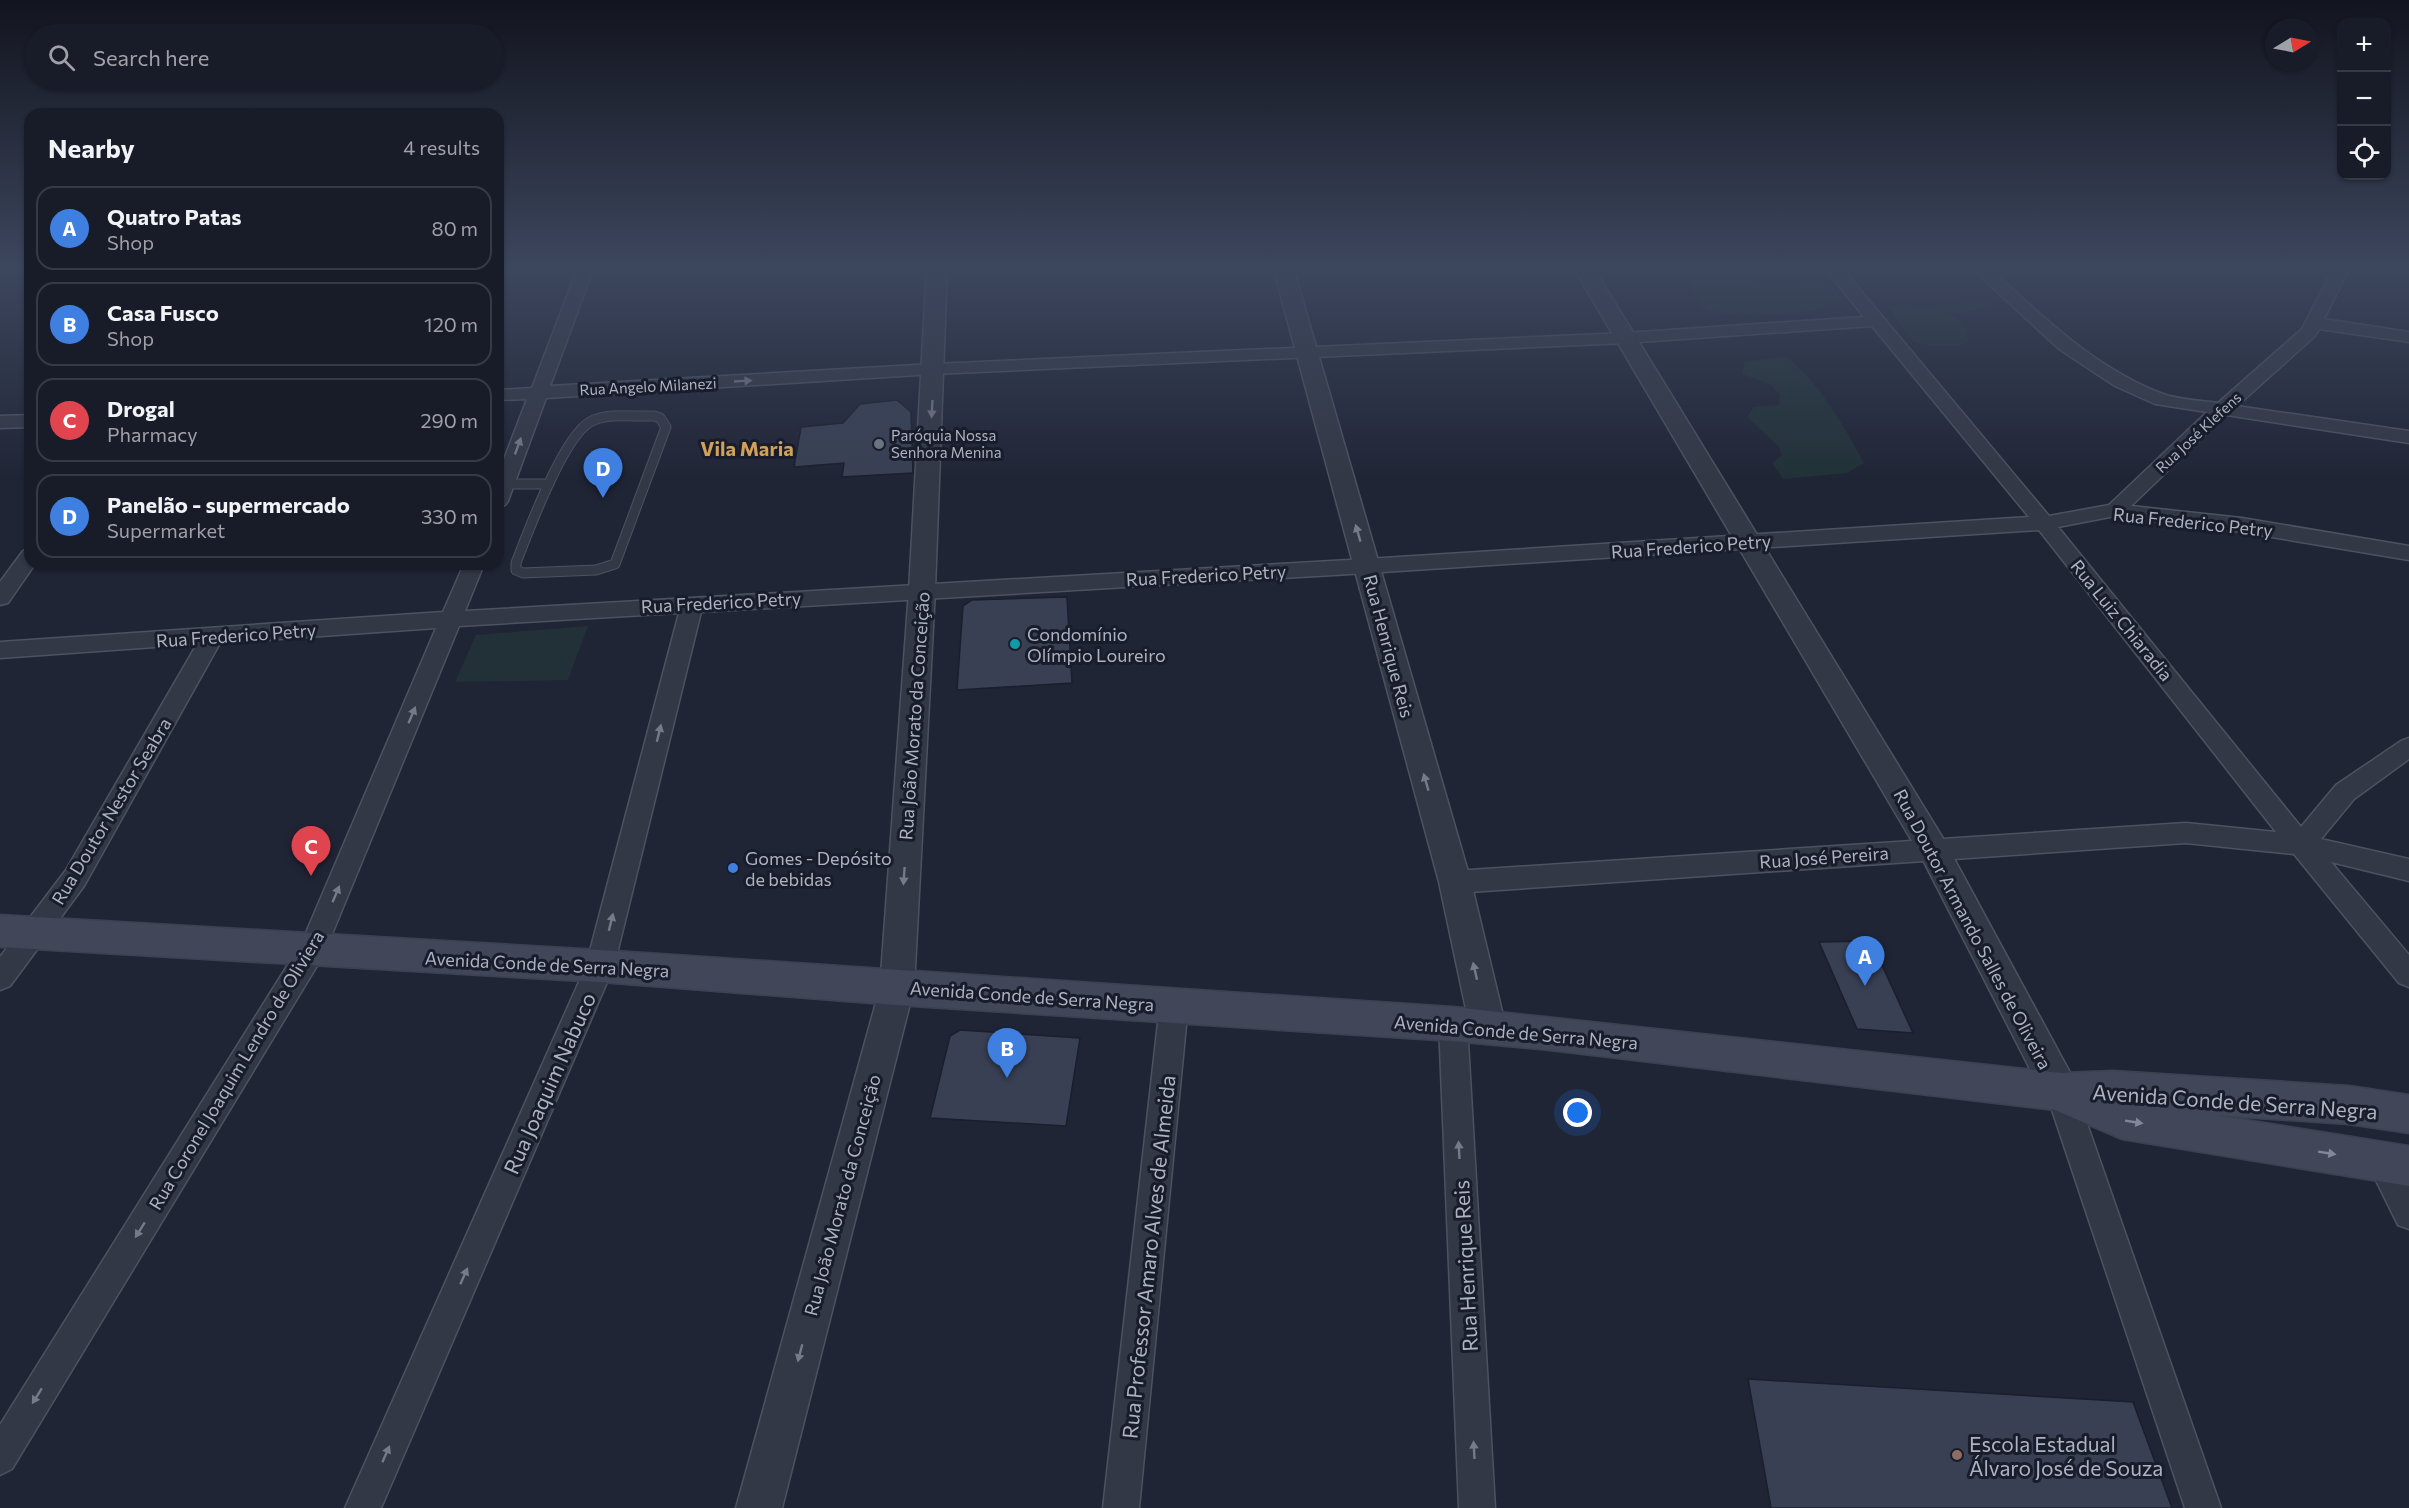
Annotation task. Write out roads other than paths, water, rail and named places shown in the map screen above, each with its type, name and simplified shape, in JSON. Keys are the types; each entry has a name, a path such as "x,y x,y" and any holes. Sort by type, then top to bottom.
{"main road":[{"name":"Avenida Conde de Serra Negra","path":"17,932 600,966 1470,1026 2061,1092 2113,1090 2349,1105 2409,1113"},
{"name":"Avenida Conde de Serra Negra","path":"2061,1092 2122,1120 2396,1164"}],"street":[{"path":"504,484 559,337"},
{"name":"Rua João Morato da Conceição","path":"759,1508 897,988 935,337"},
{"name":"Rua Henrique Reis","path":"1304,337 1381,622 1455,882 1470,1026 1477,1508"},
{"name":"Rua Angelo Milanezi","path":"504,395 934,369 1634,337"},
{"name":"Rua Luiz Chiaradia","path":"1891,337 2044,523 2301,845 2409,975"},
{"path":"2056,337 2121,382 2161,400 2409,437"},
{"name":"Rua José Klefens","path":"2115,510 2223,408 2303,337"},
{"name":"Rua Doutor Armando Salles de Oliveira","path":"1625,338 1933,849 2061,1092 2203,1508"},
{"path":"0,422 24,421"},
{"name":"Rua Frederico Petry","path":"0,650 692,604 1367,566 2044,523 2115,510 2242,525 2409,553"},
{"path":"0,598 24,564"},
{"name":"Rua Coronel Joaquim Lendro de Oliviera","path":"0,1457 313,948 472,570"},
{"name":"Rua Joaquim Nabuco","path":"363,1508 600,966 692,604"},
{"name":"Rua Doutor Nestor Seabra","path":"0,978 17,932 75,878 212,637"},
{"path":"2301,845 2345,792 2409,747"},
{"name":"Rua José Pereira","path":"1455,882 2186,833 2301,845 2409,870"},
{"name":"Rua Professor Amaro Alves de Almeida","path":"1121,1508 1174,1005"},
{"path":"2396,1164 2409,1214"}],"lane":[{"path":"504,492 549,484 584,426 589,422 654,416 665,423 666,427 615,564 607,568 523,573 516,570 516,563 549,484"}],"place":[{"name":"Paróquia Nossa Senhora Menina","path":"879,444"},
{"name":"Panelão - supermercado","path":"603,498"},
{"name":"Condomínio Olímpio Loureiro","path":"1015,644"},
{"name":"Gomes - Depósito de bebidas","path":"733,868"},
{"name":"Drogal","path":"311,876"},
{"name":"Quatro Patas","path":"1865,986"},
{"name":"Casa Fusco","path":"1007,1078"},
{"name":"Escola Estadual Álvaro José de Souza","path":"1957,1455"}],"district":[{"name":"Vila Maria","path":"747,448"}]}
